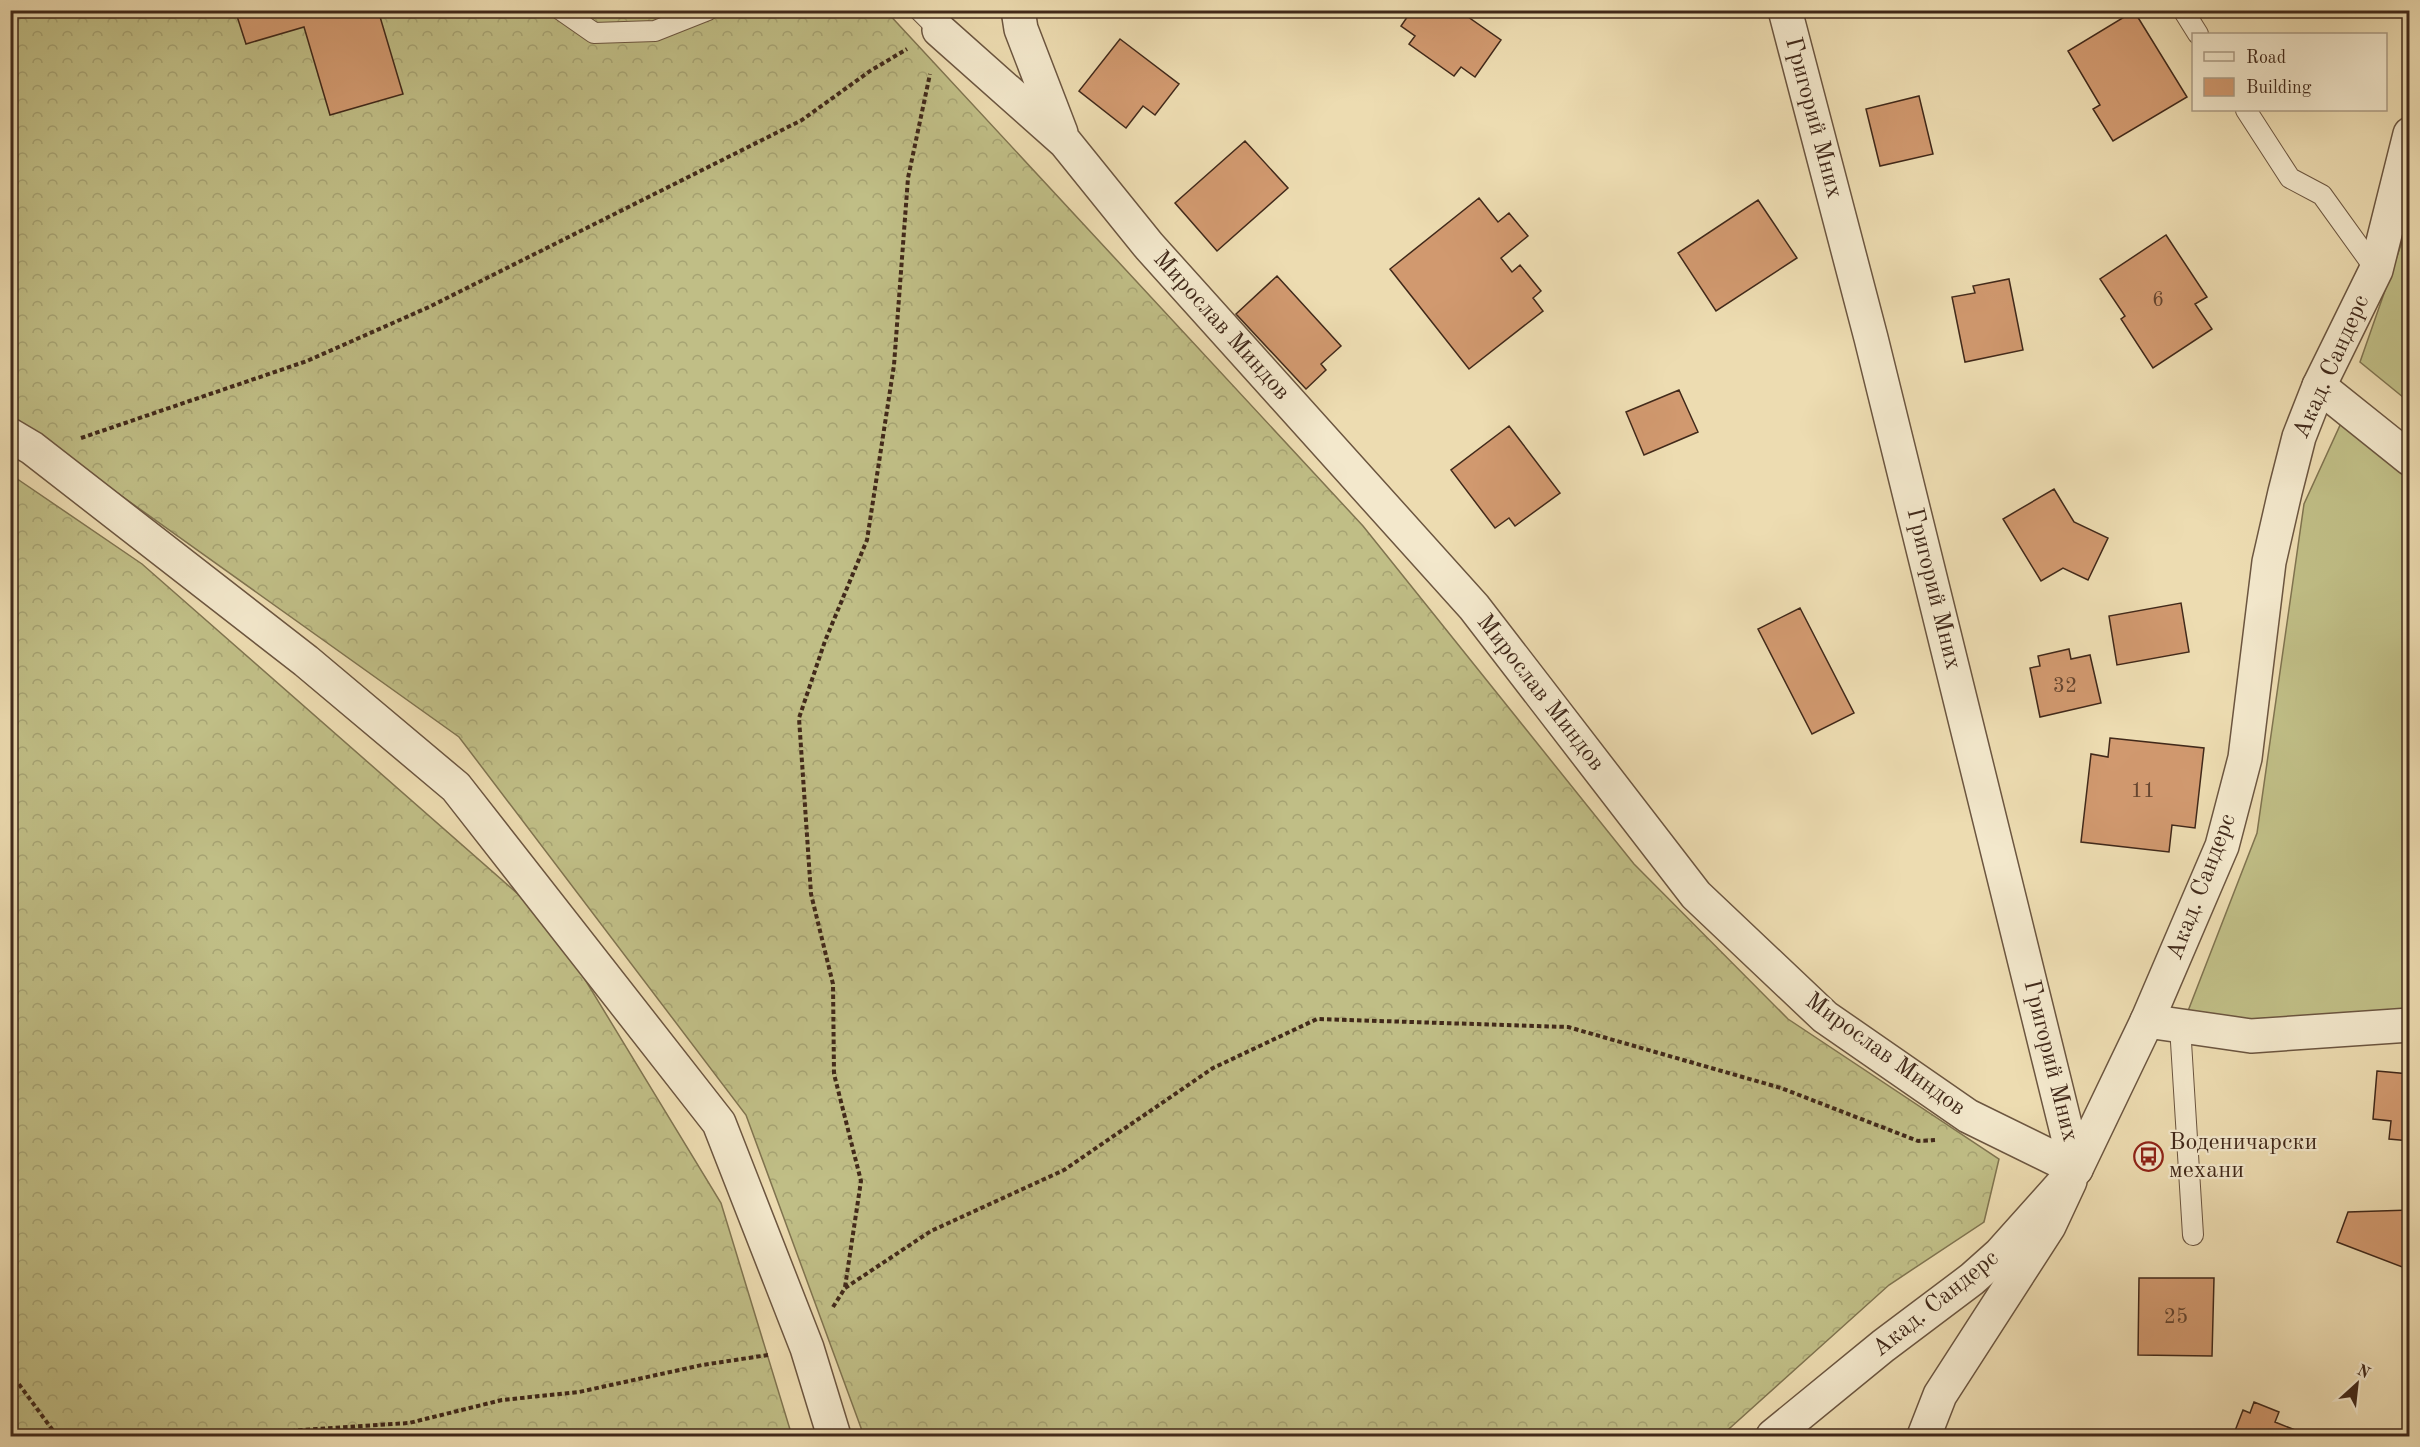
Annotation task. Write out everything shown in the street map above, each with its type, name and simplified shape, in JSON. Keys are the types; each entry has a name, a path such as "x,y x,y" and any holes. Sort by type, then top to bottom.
{"street":[{"name":"Мирослав Миндов","path":"1018,10 1021,29 1065,142"},
{"name":"Григорий Мних","path":"1785,10 1871,338 2076,1169"},
{"name":"Мирослав Миндов","path":"929,20 1065,142 1149,246 1474,608 1696,895 1825,1017 1968,1116 2076,1169"},
{"name":"Акад. Сандерс","path":"1773,1437 1883,1346 1972,1279 2000,1254 2076,1169 2147,1021 2222,846 2245,758 2270,562 2299,437 2319,386 2376,270 2409,134"},
{"path":"2319,386 2409,459"},
{"path":"10,435 32,448 306,661 456,788 719,1122 807,1348 834,1437"},
{"path":"2147,1021 2251,1036 2409,1025"},
{"path":"1924,1437 1940,1395 2049,1226 2076,1169"}],"lane":[{"path":"561,10 594,33 656,31 708,10"},
{"path":"2183,10 2197,33"},
{"path":"2247,111 2290,178 2322,195 2376,270"},
{"path":"2180,1026 2193,1235"}],"path":[{"path":"246,1437 301,1430 409,1423 502,1400 579,1392 702,1365 807,1348 845,1288 861,1181 834,1074 833,984 811,894 799,718 825,641 867,540 894,365 908,178 929,20"},
{"path":"113,428 307,360 429,307 802,120 870,71"},
{"path":"845,1288 931,1231 1064,1170 1213,1068 1317,1019 1568,1027 1781,1088 1918,1141 1940,1140"},
{"path":"10,1372 57,1437"},
{"path":"291,1437 301,1430"}],"green space":[{"path":"11,11 886,11 1363,526 1634,864 1788,1019 1999,1159 1984,1222 1889,1285 1721,1436 864,1436 746,1115 459,737 11,417"},
{"path":"2409,222 2409,402 2360,362"},
{"path":"2342,421 2409,474 2409,1015 2263,1030 2188,1011 2257,833 2304,504"},
{"path":"10,474 142,564 550,922 721,1203 792,1436 11,1436"}],"building":[{"path":"235,10 378,10 403,94 330,115 304,27 246,44"},
{"path":"1412,10 1458,10 1501,40 1475,77 1461,67 1454,76 1409,44 1415,36 1401,26"},
{"path":"2134,11 2187,97 2113,141 2093,109 2100,105 2068,51"},
{"path":"1120,39 1179,84 1155,115 1143,106 1126,128 1079,91"},
{"path":"1919,96 1933,154 1880,166 1866,109"},
{"path":"1245,141 1288,188 1217,251 1175,203"},
{"path":"1479,198 1498,222 1509,213 1528,236 1501,258 1512,272 1520,265 1541,291 1533,298 1543,311 1469,369 1390,269"},
{"path":"1758,200 1797,258 1716,311 1678,253"},
{"path":"2166,235 2207,297 2195,304 2212,329 2153,368 2121,319 2125,316 2100,279"},
{"path":"1277,276 1341,346 1321,364 1326,370 1306,389 1236,314"},
{"path":"2009,279 2023,350 1965,362 1952,297 1975,293 1973,286"},
{"path":"1679,390 1698,432 1644,455 1626,412"},
{"path":"1509,426 1560,493 1515,526 1509,518 1495,528 1451,470"},
{"path":"2054,489 2074,522 2108,538 2088,580 2063,568 2041,581 2003,519"},
{"path":"2181,603 2189,652 2117,665 2109,616"},
{"path":"1800,608 1854,713 1812,734 1758,629"},
{"path":"2069,649 2071,659 2090,655 2101,703 2040,717 2030,668 2040,666 2038,656"},
{"path":"2110,738 2204,748 2195,828 2172,825 2169,852 2081,842 2091,754 2108,757"},
{"path":"2377,1071 2410,1074 2410,1141 2389,1139 2391,1121 2373,1119"},
{"path":"2410,1210 2410,1270 2337,1242 2348,1212"},
{"path":"2139,1278 2214,1278 2212,1356 2138,1355"},
{"path":"2254,1402 2279,1412 2275,1422 2310,1436 2233,1436 2243,1410 2250,1413"}],"place":[{"name":"Воденичарски механи","path":"2148,1157"}]}
